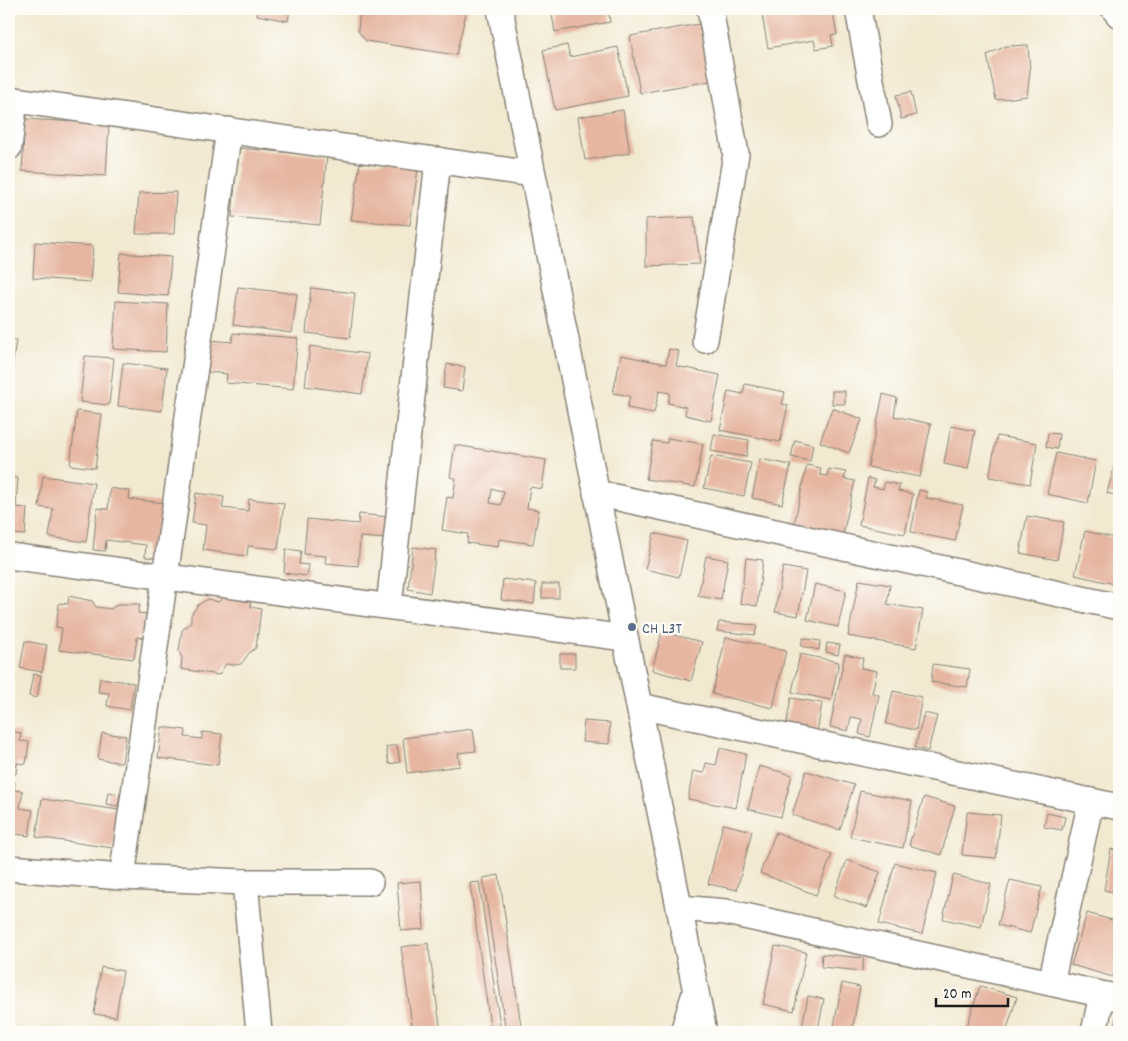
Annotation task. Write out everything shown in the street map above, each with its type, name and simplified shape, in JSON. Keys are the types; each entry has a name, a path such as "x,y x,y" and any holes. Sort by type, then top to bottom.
{"street":[{"path":"500,9 704,1032"},
{"path":"705,340 736,154 710,9"},
{"path":"858,9 879,124"},
{"path":"1114,9 1119,15"},
{"path":"9,147 12,100 532,174"},
{"path":"122,877 229,130"},
{"path":"388,606 438,160"},
{"path":"596,493 1119,607"},
{"path":"9,556 625,638"},
{"path":"639,706 1119,807"},
{"path":"1051,983 1091,801"},
{"path":"9,868 122,877 246,882 370,882"},
{"path":"246,882 259,1032"},
{"path":"679,908 726,912 1111,996 1094,1032"},
{"path":"684,1032 696,991"}],"building":[{"path":"258,9 290,9 288,21 257,15"},
{"path":"360,9 467,9 456,55 366,41 358,31"},
{"path":"551,9 608,9 610,22 555,32"},
{"path":"761,9 836,9 837,12 833,13 837,35 831,35 833,46 816,49 814,40 768,48"},
{"path":"699,24 710,81 640,93 630,36"},
{"path":"567,45 570,57 618,47 628,96 555,110 543,50"},
{"path":"1028,45 1030,71 1027,96 996,100 987,55 1006,46"},
{"path":"911,92 916,115 901,119 896,95"},
{"path":"623,110 630,153 585,160 578,117"},
{"path":"25,119 109,124 106,176 22,171"},
{"path":"238,148 327,156 320,225 232,217"},
{"path":"419,162 410,225 351,220 360,163"},
{"path":"176,192 174,234 136,234 139,193"},
{"path":"694,217 700,264 646,266 646,219"},
{"path":"35,242 93,246 90,282 33,278"},
{"path":"121,253 171,257 168,296 118,292"},
{"path":"238,287 297,294 292,333 233,325"},
{"path":"311,288 355,293 350,338 306,333"},
{"path":"116,301 168,304 166,352 113,349"},
{"path":"233,333 298,338 293,389 226,383 227,374 208,372 211,340 232,342"},
{"path":"9,339 16,340 11,377 9,377"},
{"path":"310,346 368,354 362,394 305,386"},
{"path":"669,349 679,351 676,366 720,375 711,421 685,415 686,407 668,403 670,393 659,391 654,413 627,408 630,396 613,393 621,355 666,364"},
{"path":"85,356 114,358 109,405 80,402"},
{"path":"123,363 167,368 162,411 118,406"},
{"path":"447,364 465,367 462,391 443,388"},
{"path":"745,384 785,392 782,404 788,405 780,442 720,430 728,391 743,394"},
{"path":"832,391 845,391 845,404 832,404"},
{"path":"883,394 897,398 894,416 931,424 920,477 868,467"},
{"path":"832,408 862,419 849,453 820,442"},
{"path":"77,411 102,414 95,468 70,465"},
{"path":"951,426 975,431 968,469 944,464"},
{"path":"1048,433 1059,434 1057,449 1046,447"},
{"path":"714,434 749,440 746,457 711,451"},
{"path":"997,436 1037,443 1030,484 989,477"},
{"path":"668,438 703,444 695,487 646,479 653,441 667,443"},
{"path":"795,440 813,445 810,461 791,457"},
{"path":"455,445 546,460 542,489 530,487 527,508 539,510 533,544 499,539 498,547 467,543 468,534 442,530 447,497 453,498 456,478 450,477","holes":["492,489 504,491 501,505 490,503"]},
{"path":"1056,453 1096,461 1088,503 1047,494"},
{"path":"711,456 751,463 744,496 704,488"},
{"path":"760,459 791,465 782,504 752,498"},
{"path":"1115,463 1119,464 1119,496 1107,493"},
{"path":"807,465 821,468 820,475 827,476 829,469 846,472 844,479 855,481 843,534 794,524"},
{"path":"43,476 94,483 86,542 49,537 53,509 39,507"},
{"path":"9,478 18,478 16,507 27,508 25,535 11,534 12,524 9,524"},
{"path":"868,478 875,480 873,487 883,489 885,482 900,485 898,491 913,494 905,534 859,525"},
{"path":"110,488 130,491 129,499 164,503 158,558 145,557 146,545 106,540 105,551 93,550 97,508 108,509"},
{"path":"919,490 927,492 926,498 963,505 955,541 911,532"},
{"path":"196,493 224,497 222,508 248,511 249,499 284,503 278,549 248,546 247,556 203,550 206,525 192,523"},
{"path":"359,514 389,517 387,539 360,537 358,566 325,563 326,556 304,554 307,519 358,524"},
{"path":"1027,516 1064,522 1057,560 1020,553"},
{"path":"1085,531 1119,539 1119,585 1075,575"},
{"path":"654,533 687,541 679,577 645,569"},
{"path":"413,547 436,550 430,593 408,589"},
{"path":"286,549 301,551 299,564 309,565 307,576 284,573"},
{"path":"706,556 728,560 721,600 698,596"},
{"path":"746,558 763,560 757,606 740,603"},
{"path":"783,567 806,571 798,616 775,612"},
{"path":"503,579 536,583 534,604 501,600"},
{"path":"859,580 890,585 887,604 923,610 916,648 848,636"},
{"path":"542,584 559,584 559,598 542,598"},
{"path":"815,584 846,591 838,627 807,620"},
{"path":"69,596 92,601 96,607 111,609 118,604 140,604 138,613 147,614 144,638 137,637 134,659 59,650 62,628 56,627 59,603 68,604"},
{"path":"224,597 250,602 251,607 261,609 256,648 250,652 241,664 226,664 219,675 181,669 182,658 179,651 182,630 191,623 191,615 198,605 208,599 218,602"},
{"path":"719,622 757,625 755,635 717,631"},
{"path":"662,632 702,642 691,681 652,670"},
{"path":"726,637 786,651 773,708 712,694"},
{"path":"803,638 820,641 819,650 801,646"},
{"path":"25,641 47,645 42,672 20,668"},
{"path":"827,643 840,645 838,655 826,652"},
{"path":"560,654 575,654 575,668 560,668"},
{"path":"800,654 839,662 831,700 792,692"},
{"path":"845,654 863,658 861,668 877,671 872,693 879,695 870,737 859,734 862,719 851,717 848,731 830,727"},
{"path":"933,664 970,669 967,687 931,682"},
{"path":"9,671 13,672 10,693 9,693"},
{"path":"33,674 41,675 37,698 29,696"},
{"path":"100,678 134,683 130,710 107,706 109,693 98,692"},
{"path":"893,691 922,697 916,730 886,724"},
{"path":"791,698 822,703 817,732 786,727"},
{"path":"924,713 937,716 928,751 915,748"},
{"path":"584,721 610,723 609,744 582,742"},
{"path":"162,727 186,730 185,737 202,739 202,732 222,734 218,765 158,758"},
{"path":"473,729 476,751 458,753 460,766 407,773 403,738"},
{"path":"9,731 21,733 20,741 29,742 26,764 17,763 16,774 9,773"},
{"path":"102,733 126,736 122,763 98,759"},
{"path":"397,745 400,762 389,764 386,747"},
{"path":"720,748 746,754 736,808 688,799 693,771 704,773 706,763 716,765"},
{"path":"759,766 792,775 781,817 748,809"},
{"path":"806,771 854,785 840,830 792,815"},
{"path":"9,781 15,782 14,790 23,791 20,808 33,810 29,836 9,833"},
{"path":"860,791 912,801 903,848 850,837"},
{"path":"108,792 120,794 118,806 106,804"},
{"path":"924,797 955,806 941,855 909,845"},
{"path":"42,799 119,810 113,848 36,837"},
{"path":"967,812 1001,815 996,858 962,855"},
{"path":"1047,813 1065,817 1062,830 1044,827"},
{"path":"723,824 752,831 737,890 708,884"},
{"path":"776,832 832,855 816,895 760,873"},
{"path":"1111,849 1119,851 1119,893 1104,890"},
{"path":"847,860 880,872 867,908 834,896"},
{"path":"895,863 937,873 922,934 879,924"},
{"path":"499,875 522,1032 506,1032 483,878"},
{"path":"953,875 991,884 981,927 943,919"},
{"path":"1010,880 1042,887 1030,933 998,925"},
{"path":"421,881 424,929 401,931 397,883"},
{"path":"479,882 501,1032 491,1032 470,883"},
{"path":"1087,913 1119,922 1119,955 1113,977 1071,965"},
{"path":"428,943 441,1032 413,1032 401,947"},
{"path":"775,946 806,952 794,1011 763,1004"},
{"path":"822,954 864,958 862,971 821,967"},
{"path":"101,967 123,971 116,1017 94,1014"},
{"path":"842,983 860,987 852,1032 801,1032 808,996 824,999 818,1029 833,1031"},
{"path":"980,986 1017,997 1006,1032 965,1032"},
{"path":"1116,1016 1119,1016 1119,1032 1113,1032"}],"place":[{"name":"CH L3T","path":"632,627"}]}
